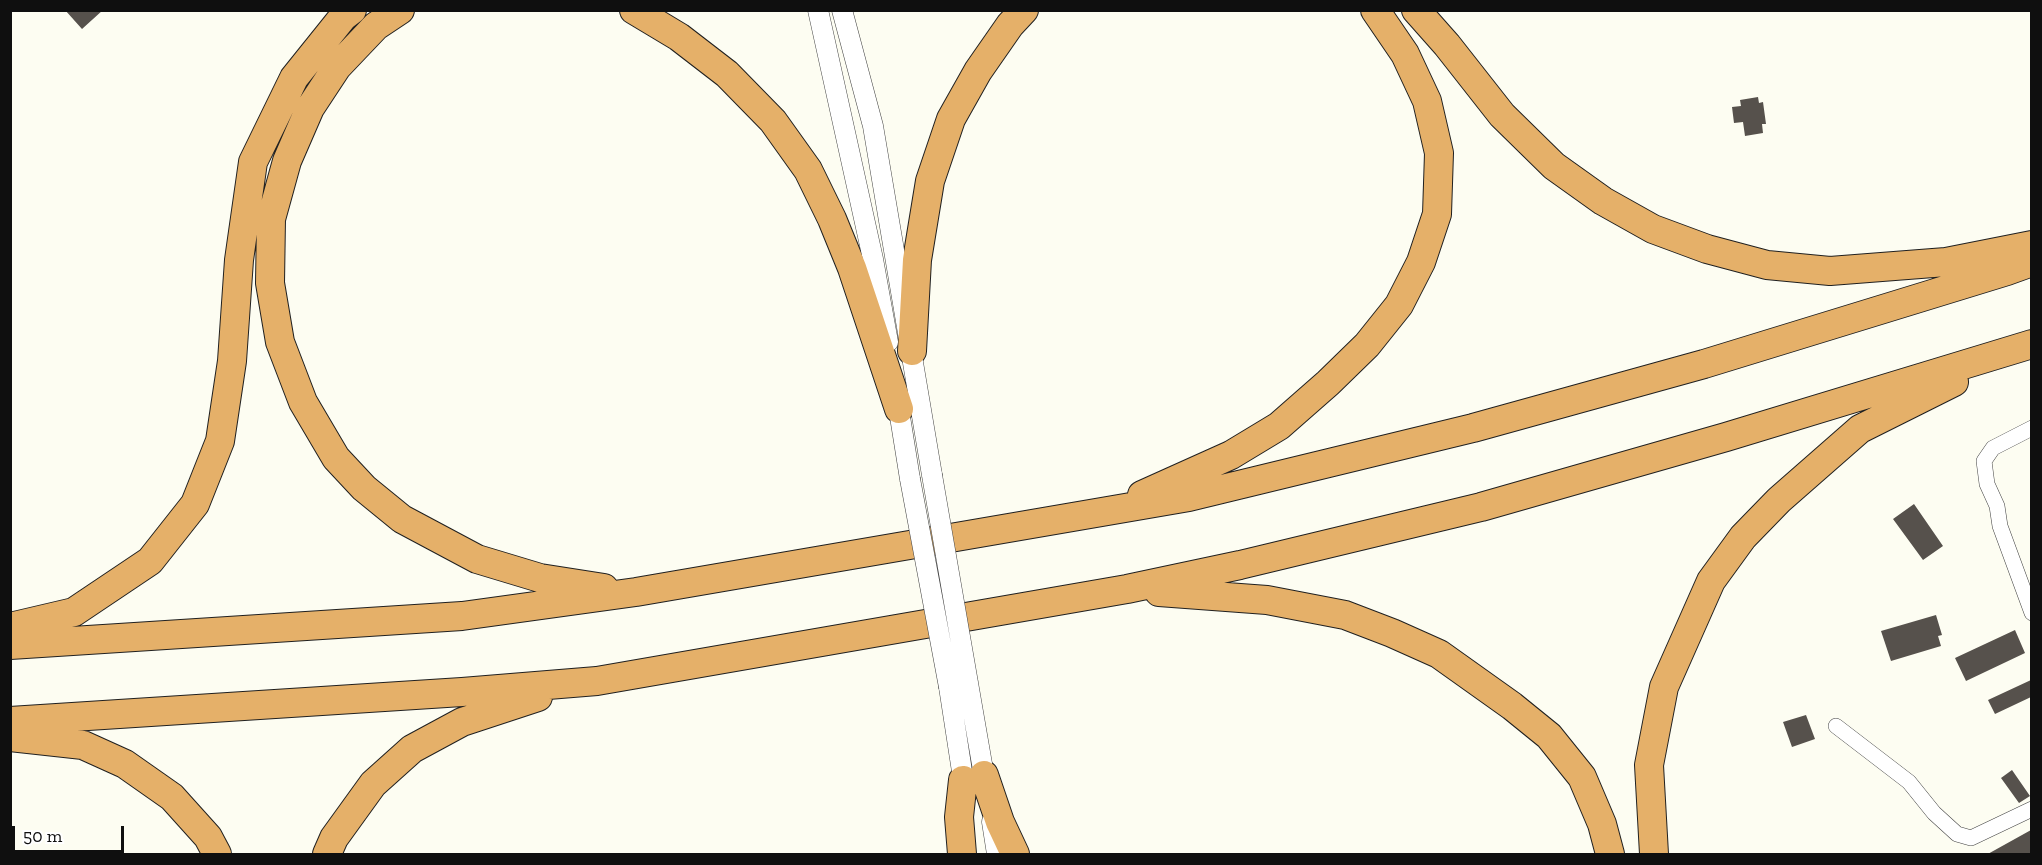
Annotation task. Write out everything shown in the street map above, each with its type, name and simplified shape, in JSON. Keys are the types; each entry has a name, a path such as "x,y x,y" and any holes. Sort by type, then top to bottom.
{"highway":[{"path":"10,627 74,612 150,561 195,504 220,441 232,361 239,260 253,162 294,78 343,17 352,10"},
{"path":"400,10 376,26 337,67 310,108 287,161 271,219 270,283 280,342 303,402 336,458 363,488 402,519 477,559 540,578 636,592"},
{"path":"634,10 679,37 727,74 773,121 808,170 832,219 852,268 899,409"},
{"path":"912,351 917,260 930,180 951,119 978,71 1010,25 1024,10"},
{"path":"1102,513 1231,455 1279,426 1367,345 1399,305 1421,262 1437,214 1439,153 1427,101 1405,54 1375,10"},
{"path":"1416,10 1448,45 1502,116 1554,166 1603,201 1653,229 1707,249 1767,265 1830,271 1946,262 2031,245"},
{"path":"10,645 462,616 636,592 1189,497 1473,428 1704,364 2031,262"},
{"path":"327,855 334,838 373,784 412,749 462,722 533,698 597,681 1127,589 1240,565 1481,507 1726,437 2029,345"},
{"path":"1654,855 1649,765 1664,687 1711,580 1743,537 1779,500 1860,429 2029,345"},
{"path":"1127,589 1267,600 1345,615 1439,654 1512,706 1549,736 1582,777 1602,824 1610,855"},
{"path":"10,721 597,681"},
{"path":"10,737 83,745 125,764 172,797 208,837 217,855"},
{"path":"962,855 959,817 974,777"},
{"path":"974,777 1000,822 1015,855"}],"street":[{"path":"818,10 873,260 910,479 949,687 997,855"},
{"path":"842,10 873,126 968,683 976,855"},
{"path":"2031,428 1993,448 1984,461 1988,484 1997,506 2000,526 2031,613"},
{"path":"1836,726 1909,782 1934,813 1957,834 1971,838 2031,809"}],"building":[{"path":"65,10 103,10 82,29"},
{"path":"1758,97 1759,103 1763,102 1766,124 1762,124 1763,133 1745,136 1743,122 1734,123 1732,107 1741,106 1740,100"},
{"path":"1914,504 1943,546 1923,560 1893,519"},
{"path":"1936,615 1942,635 1938,636 1941,646 1891,661 1881,631"},
{"path":"2015,630 2025,653 1966,681 1955,658"},
{"path":"2031,680 2031,697 1995,714 1988,700"},
{"path":"1806,715 1815,739 1792,747 1783,722"},
{"path":"2012,770 2030,796 2019,803 2001,778"},
{"path":"2031,830 2031,855 1986,855"}]}
